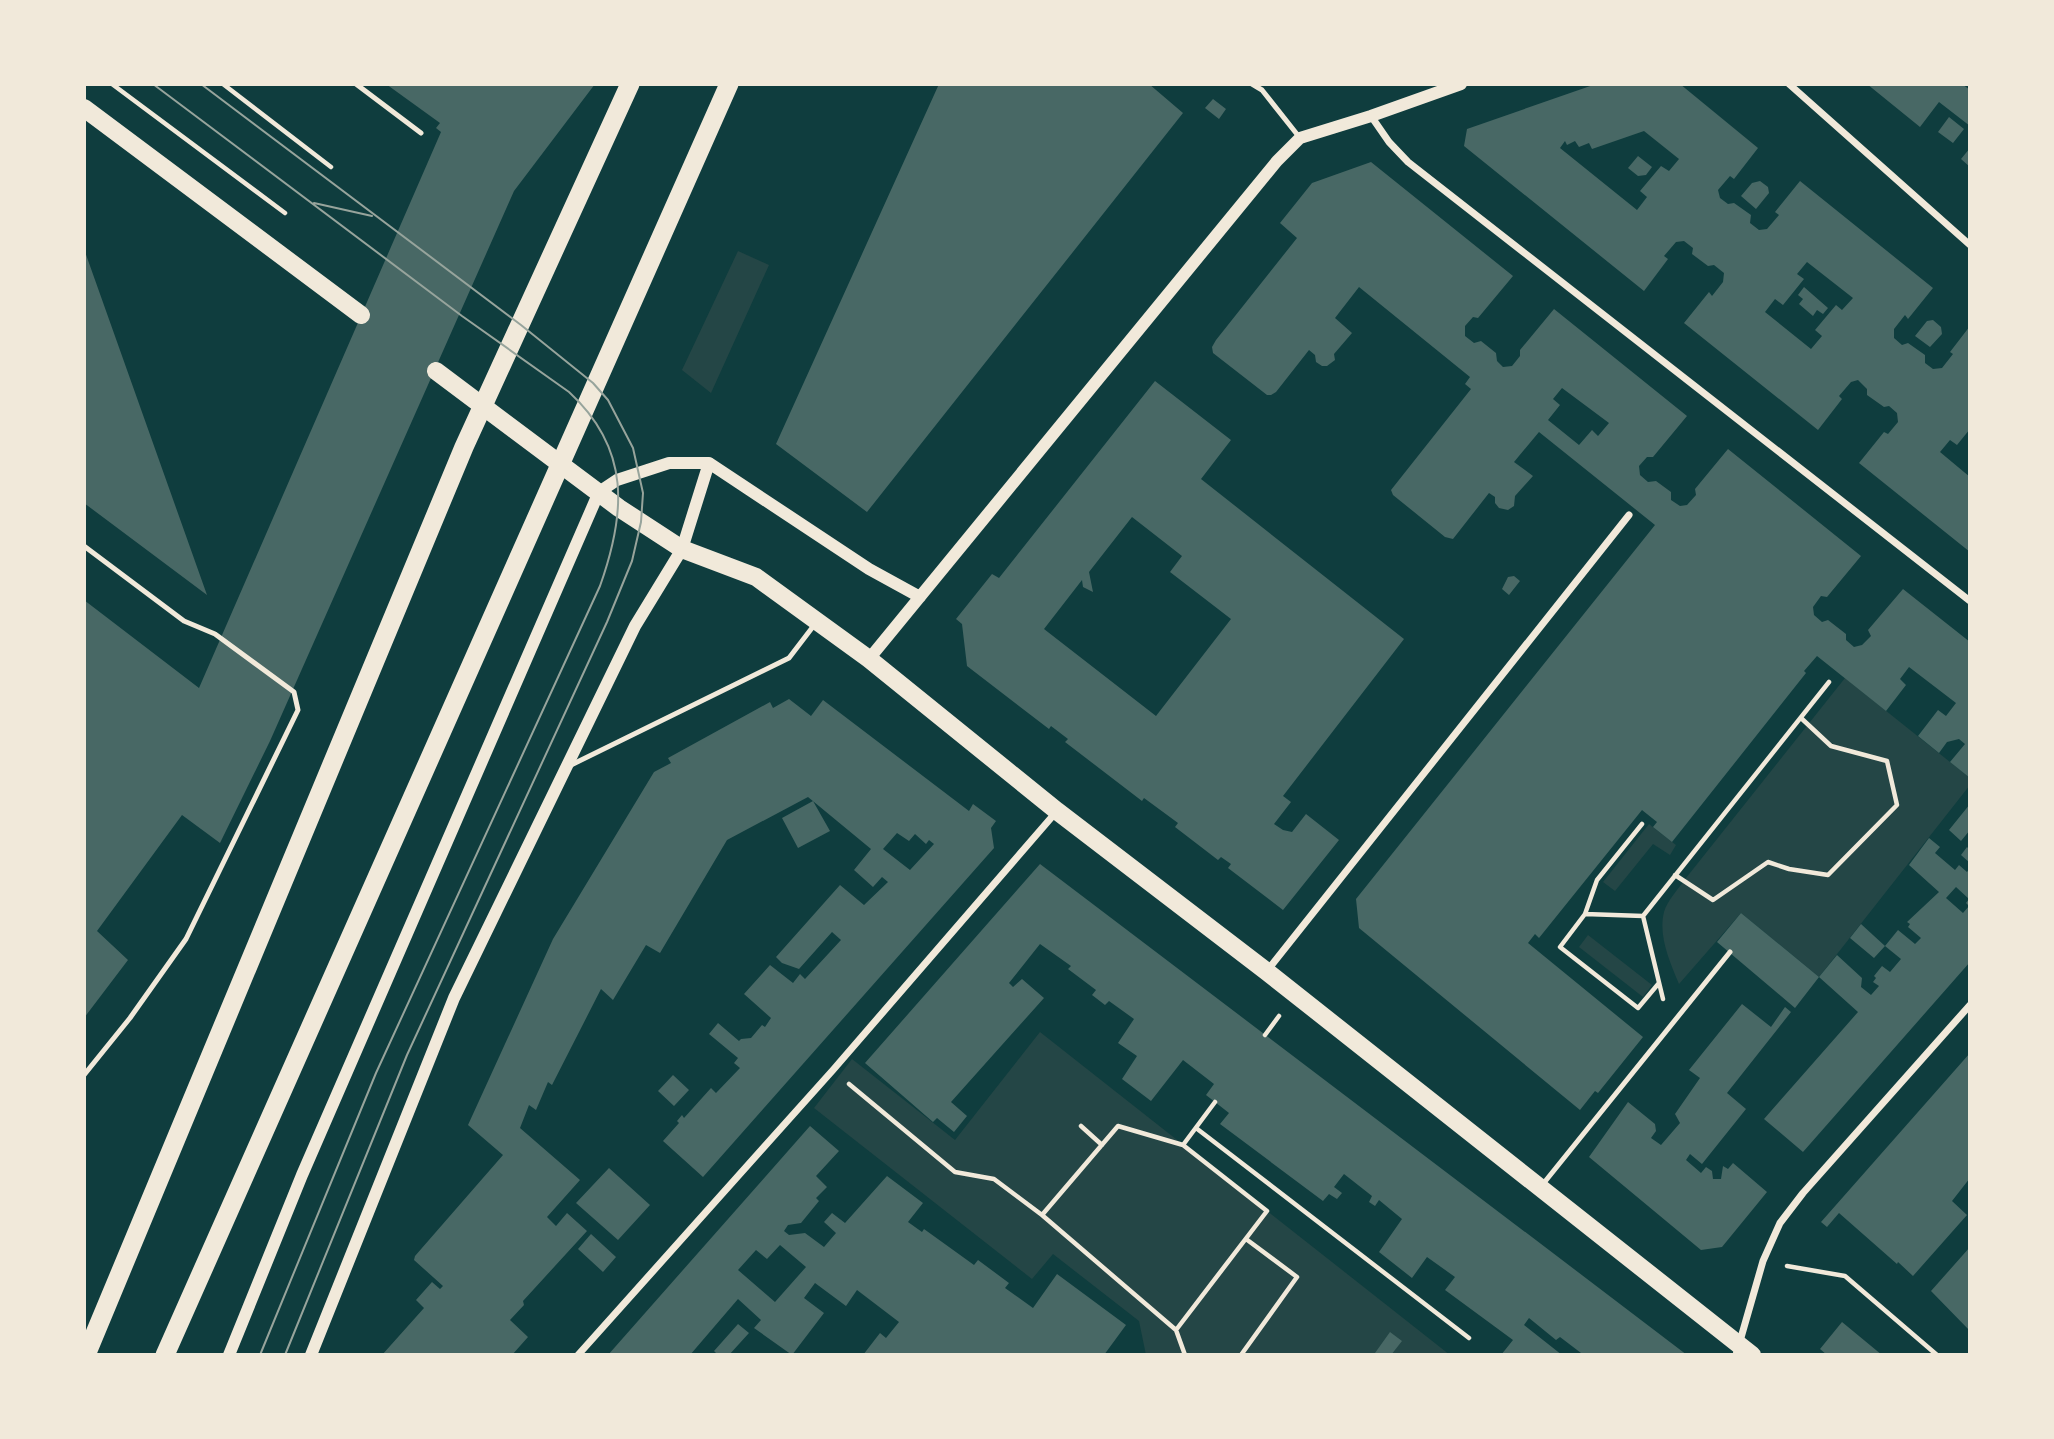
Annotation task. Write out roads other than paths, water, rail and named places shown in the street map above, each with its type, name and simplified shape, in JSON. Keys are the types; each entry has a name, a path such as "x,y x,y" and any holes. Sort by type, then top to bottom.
{"highway":[{"path":"86,1355 464,447 631,84"},
{"path":"165,1355 729,84"}],"main road":[{"path":"84,107 361,315"},
{"path":"436,371 599,492 682,548 756,577 869,659 1057,811 1266,971 1540,1187 1743,1351"}],"street":[{"path":"869,659 1277,161 1300,138 1371,117 1461,84"},
{"path":"1789,84 1970,245"},
{"path":"1371,117 1408,162 1970,601"},
{"path":"229,1355 302,1175 599,492 617,480 669,463 709,463 869,569 920,597"},
{"path":"312,1355 454,998 644,608 682,548 709,463"},
{"path":"1266,971 1629,515"},
{"path":"578,1355 833,1070 1057,811"},
{"path":"1743,1351 1763,1261 1780,1223 1802,1193 1970,1005"}],"lane":[{"path":"356,84 421,132"},
{"path":"1252,84 1262,90 1300,138"},
{"path":"84,546 184,621 215,634 294,692 298,700 298,710 186,939 130,1018 84,1075"},
{"path":"566,767 789,658 817,621"},
{"path":"1540,1187 1730,952"}],"tram line":[{"path":"153,84 462,316 569,392 604,436 618,483 615,533 600,586 376,1073 260,1355"},
{"path":"201,84 521,325 593,383 608,400 633,448 643,493 641,522 632,561 607,622 407,1055 285,1355"},
{"path":"314,203 372,216"}]}
